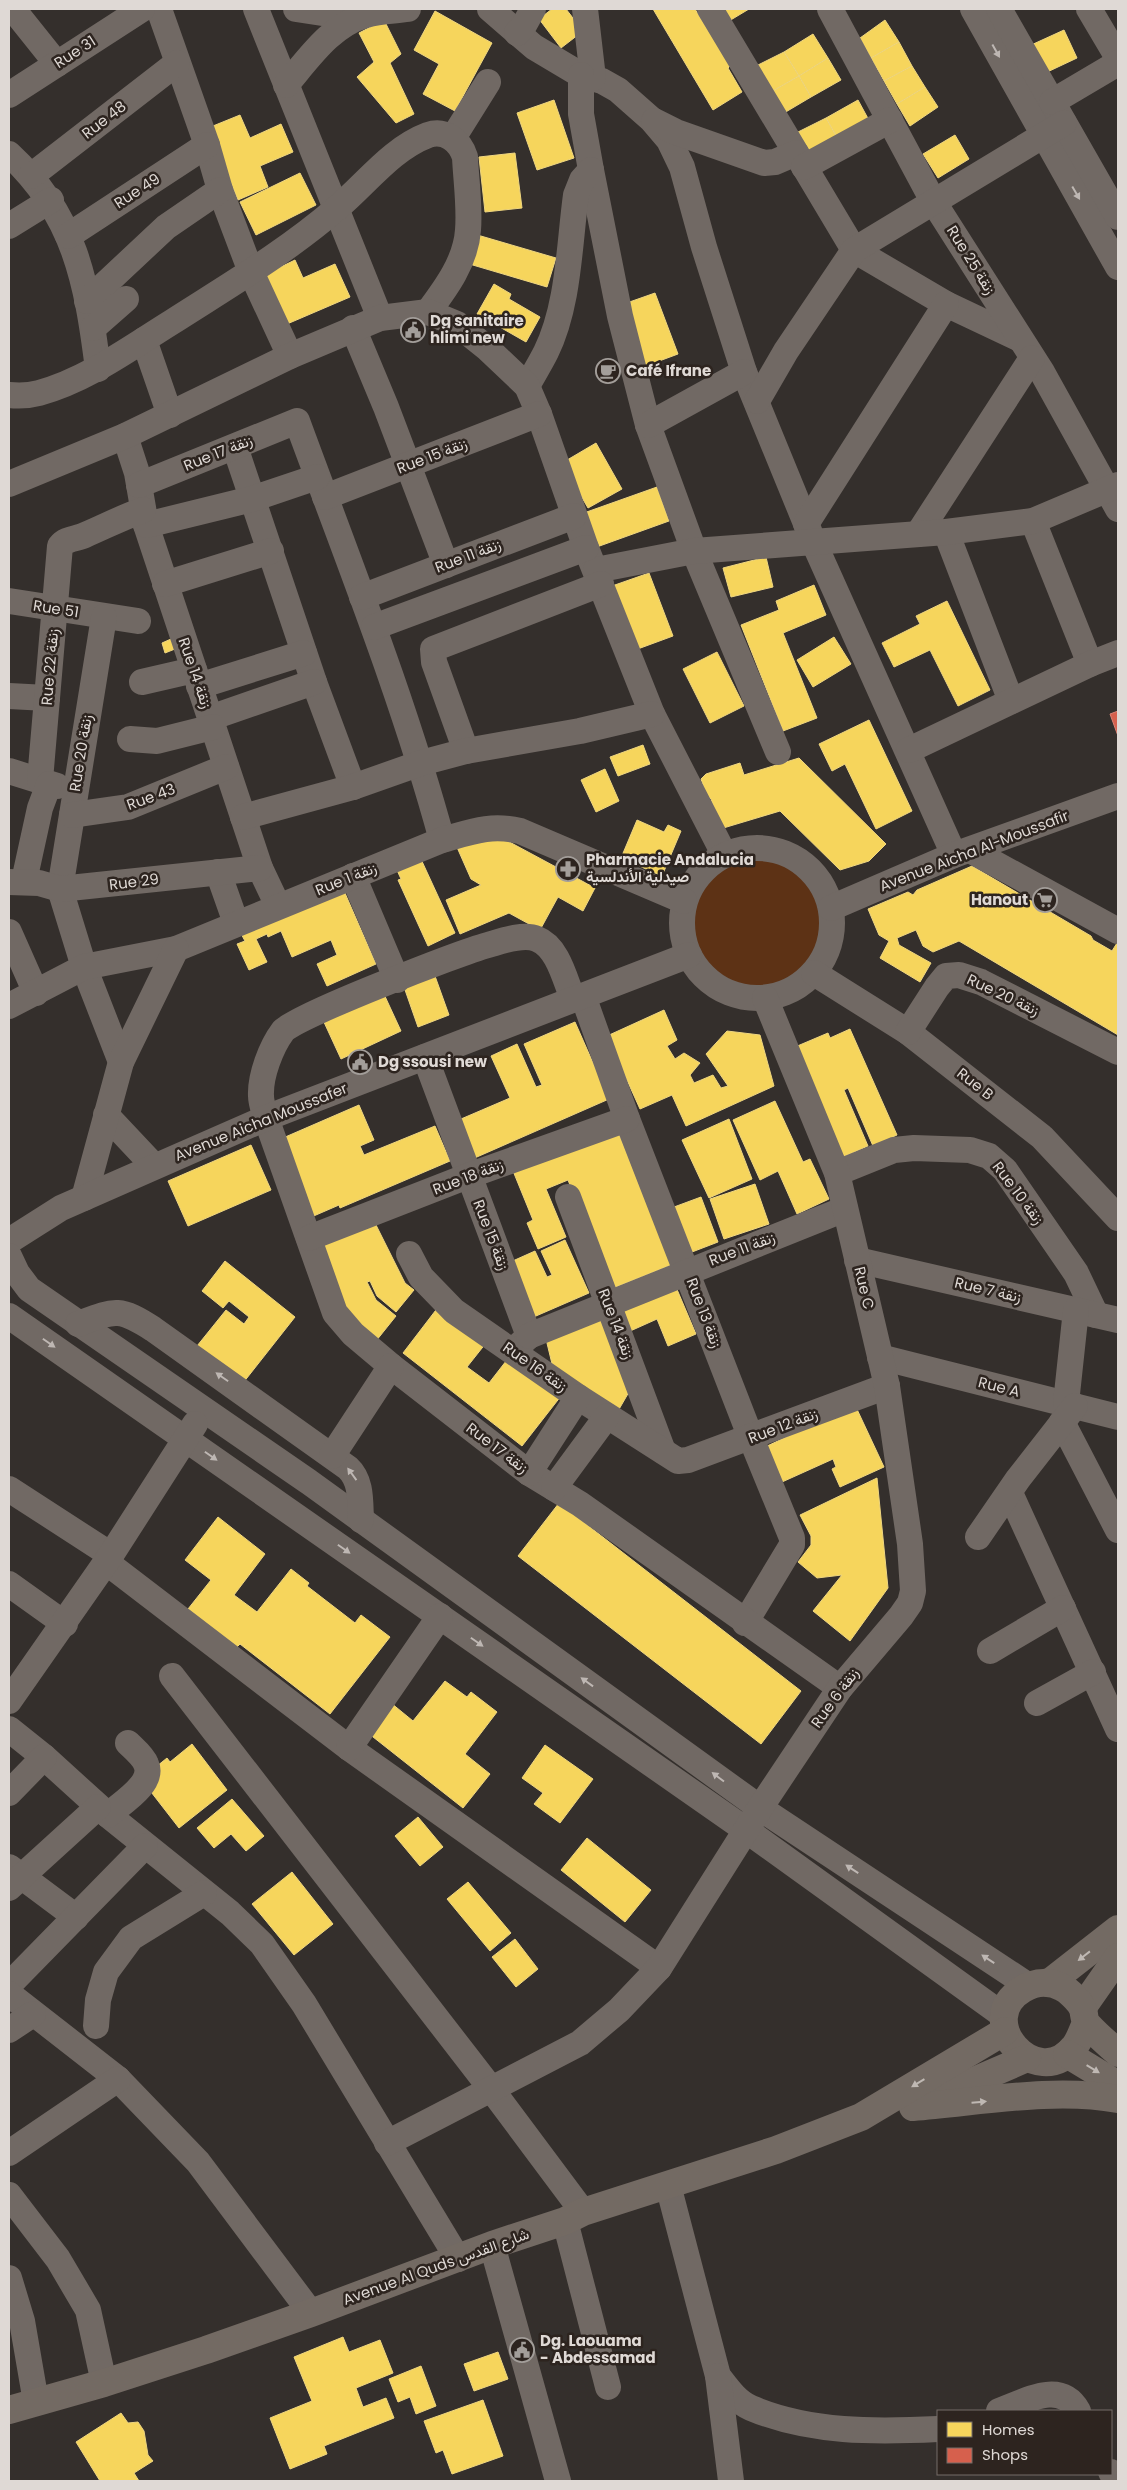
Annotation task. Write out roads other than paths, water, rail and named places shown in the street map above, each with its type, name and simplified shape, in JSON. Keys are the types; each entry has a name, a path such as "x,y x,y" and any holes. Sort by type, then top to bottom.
{"main road":[{"path":"1118,1930 1039,1984 1017,1993 1009,2003 1005,2024 1013,2047 1026,2058 1048,2062 1067,2054 1079,2040 1084,2015 1118,1957"},
{"path":"1039,1984 1064,1989 1118,2053"},
{"name":"Avenue Al Quds شارع القدس","path":"861,2117 1005,2024"},
{"path":"1067,2054 1118,2085"},
{"name":"Avenue Al Quds شارع القدس","path":"9,2410 104,2383 311,2313 492,2245 776,2150 861,2117 913,2107 1026,2058"},
{"path":"913,2107 1043,2095 1089,2094 1118,2099"}],"street":[{"path":"13,9 57,64"},
{"name":"Rue 31","path":"9,95 142,9"},
{"path":"159,9 207,145 220,190 251,272 290,356"},
{"path":"256,9 380,318"},
{"path":"296,9 363,14 408,9"},
{"path":"490,9 534,47 587,77 618,90 652,120 669,140 682,167 704,247 744,372 810,534 909,750 962,853 1118,931"},
{"path":"517,34 533,9"},
{"path":"585,9 587,77 581,114 620,316 648,425 694,551 778,752"},
{"path":"710,9 854,250 1026,349 918,534"},
{"name":"Rue 25 زنقة","path":"830,9 934,201 1115,495"},
{"path":"973,9 1053,120 1111,190 1118,217"},
{"path":"999,9 1053,120 1118,267"},
{"path":"1090,9 1114,38"},
{"path":"286,85 326,39 363,14"},
{"name":"Rue 48","path":"31,176 178,63"},
{"path":"757,401 786,351 854,250 934,201 1053,120 1118,63"},
{"path":"453,138 488,82"},
{"path":"652,120 676,132 764,163 800,160 890,120"},
{"path":"9,395 26,396 40,393 98,368 144,340 251,272 337,209 380,168 412,142 430,134 441,132 453,138 462,148 465,157 468,230 461,260 446,289 428,312"},
{"name":"Rue 49","path":"68,236 207,145"},
{"path":"9,154 31,176 50,200 68,236 83,279 93,328 98,368"},
{"path":"527,386 546,352 557,322 563,296 576,195 591,170"},
{"path":"87,301 161,231 220,190"},
{"path":"9,226 50,200"},
{"path":"93,328 126,299"},
{"path":"810,534 946,304"},
{"path":"9,484 126,436 352,328 380,318 428,312 457,324 487,348 527,386 539,414 574,516 652,714 724,854"},
{"path":"352,328 408,465 446,565"},
{"path":"144,340 170,415"},
{"path":"648,425 744,372"},
{"name":"Rue 15 زنقة","path":"60,554 60,546 63,542 144,518 321,487 408,465 539,414"},
{"name":"Rue 17 زنقة","path":"139,484 297,421 321,487"},
{"name":"Rue 14 زنقة","path":"126,436 139,484 144,518 165,584 260,868 278,906"},
{"path":"235,447 314,682 353,787"},
{"path":"321,487 374,627 421,763 442,840"},
{"path":"374,627 594,567 810,534 918,534 1033,521 1115,495"},
{"name":"Rue 11 زنقة","path":"362,596 574,516"},
{"path":"1033,521 1090,664"},
{"path":"946,532 1011,701"},
{"path":"165,584 271,551"},
{"name":"Rue 22 زنقة","path":"16,881 40,808 44,782 47,698 60,554"},
{"path":"466,751 434,662 433,649 594,567"},
{"name":"Rue 51","path":"9,601 138,621"},
{"name":"Rue 20 زنقة","path":"60,889 104,617"},
{"path":"142,682 196,678 304,653"},
{"path":"909,750 1090,664 1118,653"},
{"path":"130,739 157,741 211,723 314,682"},
{"path":"9,696 47,698"},
{"path":"243,817 353,787 421,763 466,751 580,731 652,714"},
{"name":"Rue 43","path":"74,802 128,807 226,767"},
{"path":"11,778 44,782 74,802"},
{"name":"Avenue Aicha Al-Moussafir","path":"831,908 962,853 1118,796"},
{"name":"Rue 1 زنقة","path":"9,1006 84,967 176,949 442,840 488,827 502,827 520,831 684,901"},
{"path":"762,847 782,851 799,860 814,873 825,889 831,908 833,925 824,959 814,973 800,985 783,994 765,998 746,998 729,993 712,984 698,971 688,955 682,937 681,919 684,901 690,886 699,873 724,854 743,848 762,847"},
{"name":"Rue 29","path":"16,881 60,889 94,887 260,868"},
{"path":"218,872 236,923"},
{"path":"353,876 397,980"},
{"path":"60,889 84,967 121,1062"},
{"path":"9,932 36,993"},
{"name":"Rue 13 زنقة","path":"397,980 487,945 521,937 536,938 547,946 557,959 578,998 792,1538 792,1545 745,1623"},
{"path":"84,1198 121,1062 176,949"},
{"name":"Avenue Aicha Moussafer","path":"9,1241 61,1208 266,1118 688,955"},
{"name":"Rue B","path":"814,973 908,1032 1042,1137 1118,1218"},
{"name":"Rue 20 زنقة","path":"908,1032 946,976 959,974 981,982 1118,1052"},
{"name":"Rue 17 زنقة","path":"397,980 304,1018 284,1030 274,1047 264,1073 261,1096 266,1118 335,1313 353,1334 391,1366 529,1473 554,1488 840,1688"},
{"name":"Rue C","path":"765,998 826,1150 837,1172 887,1386 910,1544 913,1591"},
{"name":"Rue 15 زنقة","path":"425,1057 468,1176 521,1344"},
{"path":"106,1116 154,1166"},
{"name":"Rue 18 زنقة","path":"309,1238 468,1176 627,1119"},
{"name":"Rue 10 زنقة","path":"837,1172 894,1150 914,1148 970,1150 989,1156 1004,1170 1076,1272 1097,1315"},
{"name":"Rue 14 زنقة","path":"568,1197 608,1304 671,1456"},
{"name":"Rue 11 زنقة","path":"521,1344 608,1304 687,1271 845,1209"},
{"name":"Rue 16 زنقة","path":"409,1254 421,1276 433,1291 454,1311 521,1344 578,1397 671,1456"},
{"path":"9,1256 17,1273 29,1289 361,1520 760,1808 1039,1984"},
{"name":"Rue 7 زنقة","path":"857,1260 1097,1315"},
{"path":"78,1324 112,1312 127,1314 135,1318 332,1456 353,1473 359,1488 361,1520"},
{"path":"978,1537 1068,1410 1097,1315"},
{"path":"9,1316 746,1830 1005,2024"},
{"name":"Rue A","path":"880,1356 1068,1410 1118,1417"},
{"path":"332,1456 391,1366"},
{"name":"Rue 12 زنقة","path":"671,1456 688,1460 887,1386"},
{"path":"529,1473 578,1397"},
{"path":"1068,1410 1118,1530"},
{"path":"9,1700 65,1624 109,1559 204,1411"},
{"path":"554,1488 607,1416"},
{"path":"9,1489 109,1559 349,1748 660,1968"},
{"path":"1010,1493 1118,1728"},
{"path":"9,1584 65,1624"},
{"name":"Rue 6 زنقة","path":"387,2143 580,2043 618,2010 660,1968 760,1808 840,1688 901,1616 910,1603 913,1591"},
{"path":"990,1651 1063,1608"},
{"path":"349,1748 440,1616"},
{"path":"1037,1703 1093,1672"},
{"path":"172,1676 492,2090 574,2216 608,2387"},
{"path":"9,1729 44,1757 103,1811 204,1893 262,1944 304,2004 458,2259"},
{"path":"76,1917 13,1877 103,1811 140,1787 147,1777 146,1762 128,1743"},
{"path":"9,1793 44,1757"},
{"path":"9,1985 146,1846"},
{"path":"96,2026 98,2000 106,1972 131,1938 204,1893"},
{"path":"9,1994 118,2079 198,2162 311,2313"},
{"path":"9,2030 33,2014"},
{"path":"9,2153 118,2079"},
{"path":"668,2185 718,2376 731,2481"},
{"path":"9,2195 58,2259 88,2310 104,2383"},
{"path":"492,2245 558,2481"},
{"path":"9,2278 22,2321 36,2402"},
{"path":"718,2376 732,2394 750,2408 807,2424 878,2432 937,2429"},
{"path":"1002,2410 1049,2393 1062,2396 1073,2404 1077,2410"}],"place":[{"name":"Dg sanitaire hlimi new","path":"413,330"},
{"name":"Café Ifrane","path":"608,371"},
{"name":"Pharmacie Andalucia صيدلية الأندلسية","path":"568,869"},
{"name":"Hanout","path":"1045,900"},
{"name":"Dg ssousi new","path":"360,1062"},
{"name":"Dg. Laouama - Abdessamad","path":"522,2350"}]}
